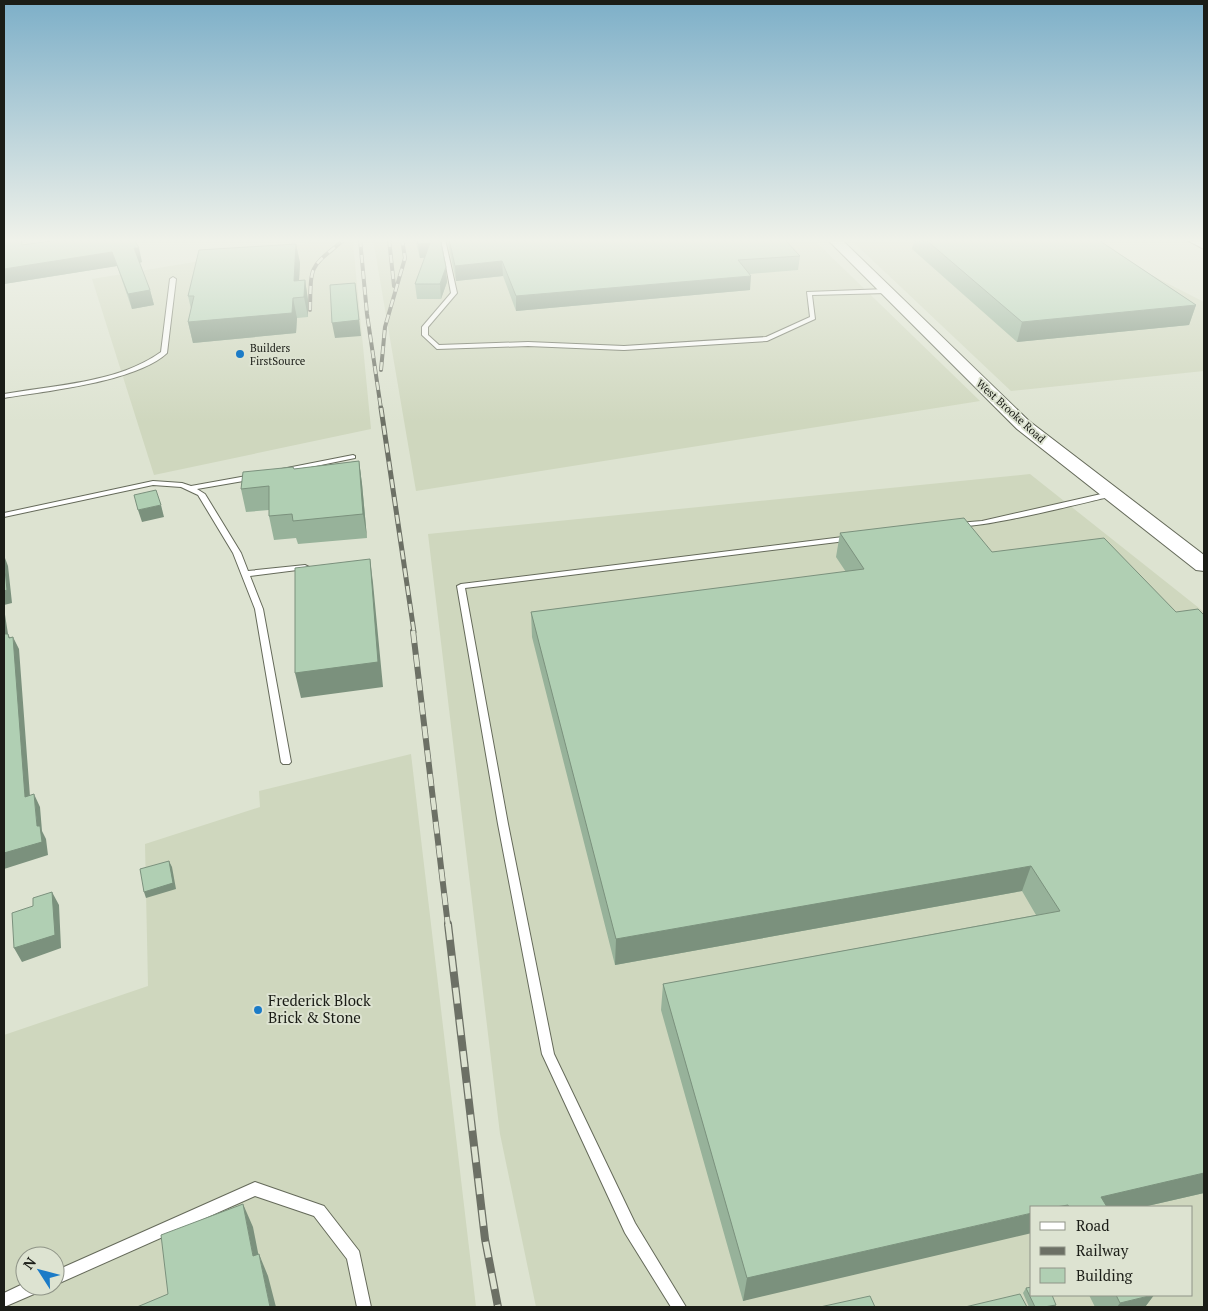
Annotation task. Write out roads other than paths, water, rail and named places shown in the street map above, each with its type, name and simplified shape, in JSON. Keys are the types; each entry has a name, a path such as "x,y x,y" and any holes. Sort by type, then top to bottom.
{"street":[{"name":"West Brooke Road","path":"896,300 1023,425 1204,565"}],"lane":[{"path":"4,396 117,375 136,370 158,359 164,353 170,300"},
{"path":"448,300 425,327 425,335 437,347 528,344 624,348 767,339 813,318 810,300"},
{"path":"278,472 353,457"},
{"path":"4,515 153,484 168,483 193,488 259,475"},
{"path":"193,488 201,494 237,553 259,609 286,762"},
{"path":"952,526 982,522 1110,494"},
{"path":"679,1307 630,1228 548,1054 503,824 462,586 864,537"},
{"path":"246,574 313,566"},
{"path":"65,1274 255,1190 319,1211 354,1256 364,1307"}],"railway":[{"path":"310,300 310,310"},
{"path":"366,300 381,409"},
{"path":"381,370 385,327 393,300"},
{"path":"381,408 414,632"},
{"path":"413,631 448,926"},
{"path":"448,924 485,1239 498,1307"}],"place":[{"name":"Builders FirstSource","path":"240,354"},
{"name":"Frederick Block Brick & Stone","path":"258,1010"}]}
